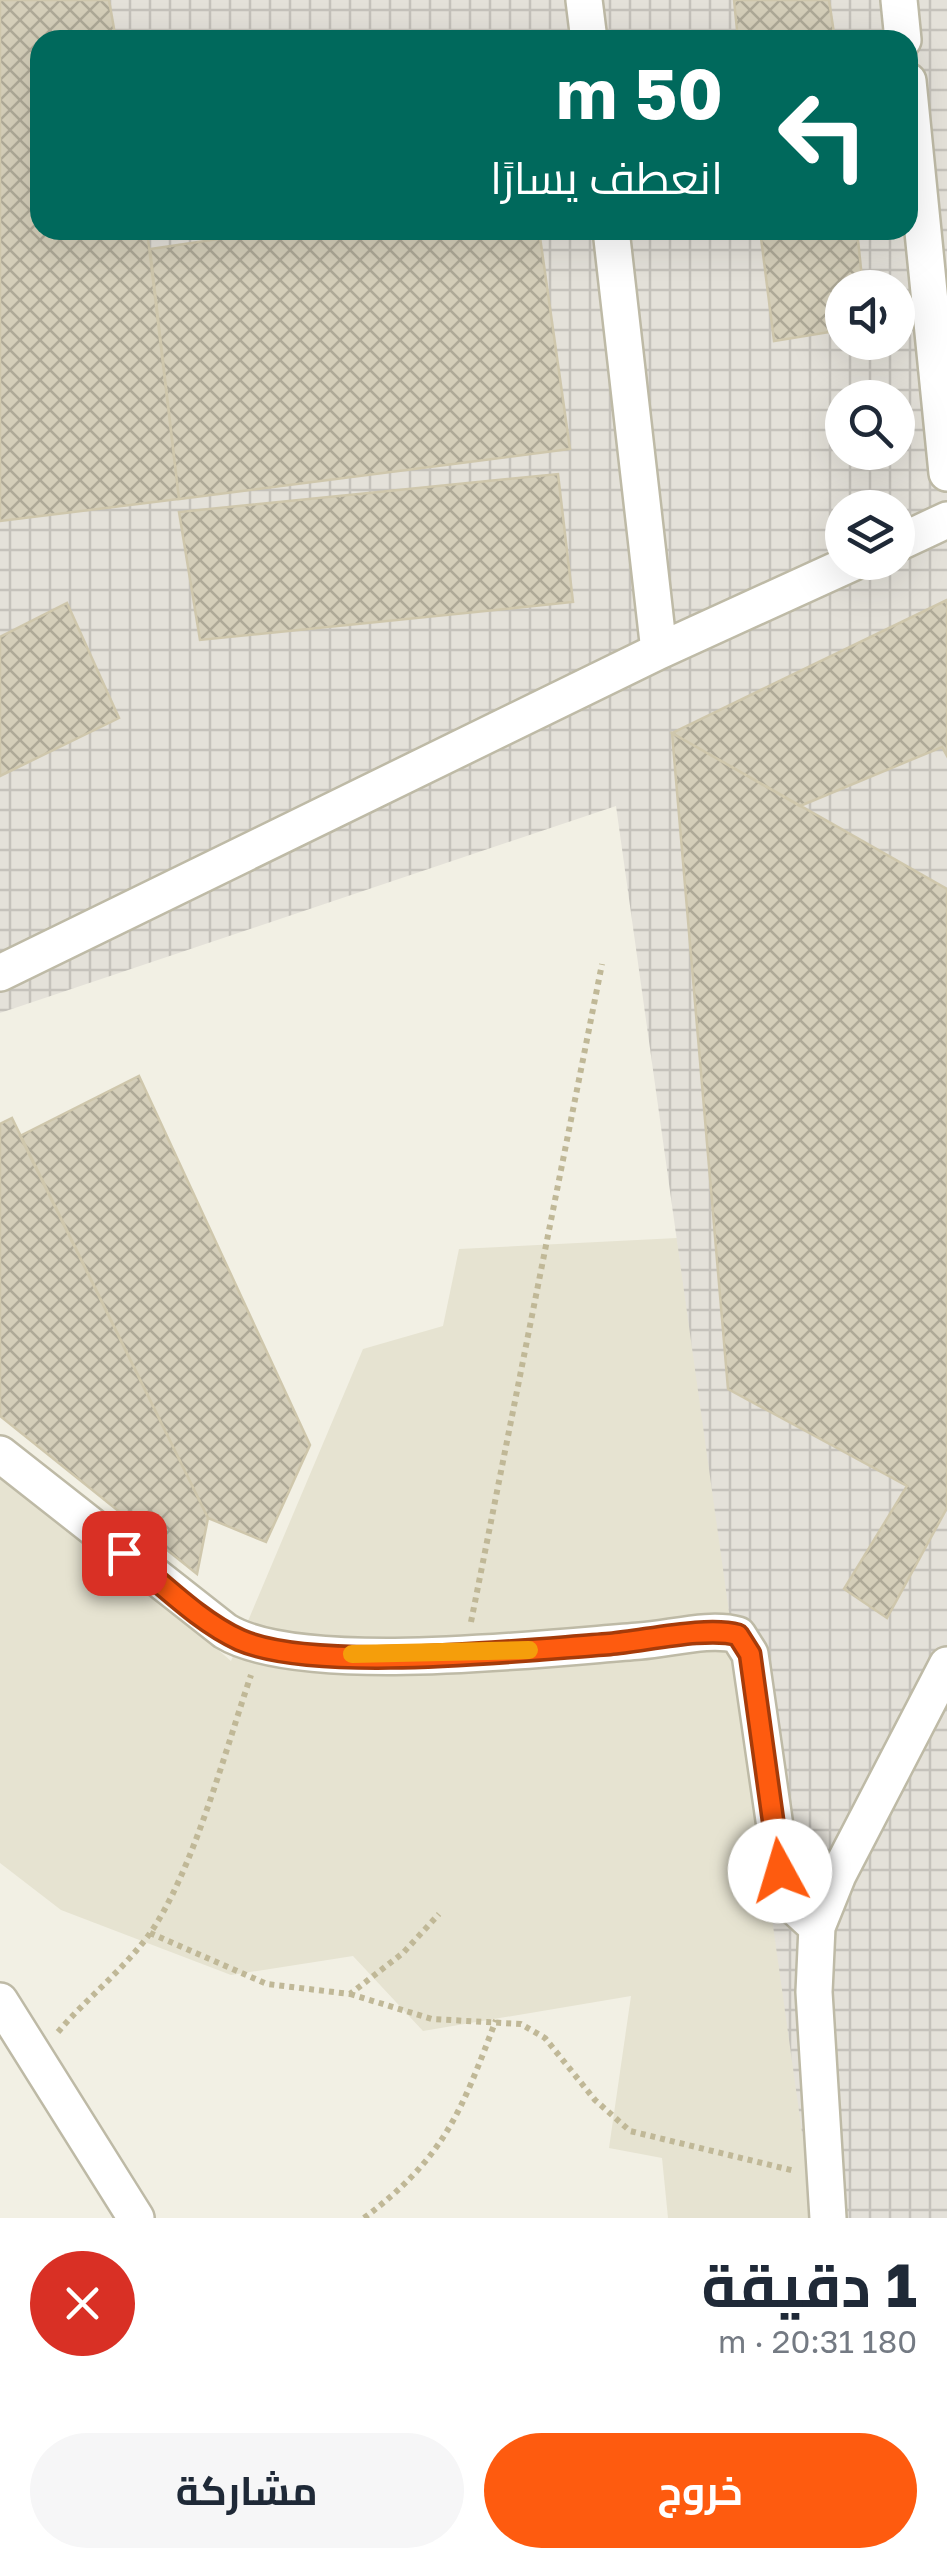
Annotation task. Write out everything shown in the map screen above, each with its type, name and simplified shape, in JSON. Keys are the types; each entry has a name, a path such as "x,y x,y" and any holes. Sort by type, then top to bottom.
{"street":[{"path":"584,0 588,30"},
{"path":"899,0 902,30"},
{"path":"918,182 947,473"},
{"path":"612,240 659,651"},
{"path":"915,535 947,520"},
{"path":"0,974 659,651 825,575"},
{"path":"0,1454 225,1631 260,1646 320,1653 465,1652 722,1632 742,1637 748,1645 756,1686 783,1882 794,1905 817,1927"},
{"path":"828,2218 814,1992 817,1927 838,1875 947,1665"},
{"path":"0,2001 136,2218"}],"path":[{"path":"465,1652 491,1503 602,964"},
{"path":"36,2058 150,1933 185,1860 260,1646"},
{"path":"350,1994 403,1953 439,1914"},
{"path":"150,1933 267,1984 350,1994 432,2019 520,2024 546,2038 596,2100 630,2131 825,2179"},
{"path":"364,2218 396,2194 450,2133 496,2020"}],"shaded area":[{"path":"0,0 947,0 947,2218 814,2218 616,806 0,1013"},
{"path":"677,1238 814,2218 668,2218 662,2158 609,2148 631,1996 423,2031 353,1956 231,1975 61,1910 0,1863 0,1460 231,1661 363,1349 443,1326 459,1249"}],"building":[{"path":"0,0 109,0 114,30 30,30 30,240 148,240 179,499 0,521"},
{"path":"734,0 829,0 834,30 737,30"},
{"path":"212,240 540,240 570,449 179,499 150,249"},
{"path":"761,240 858,240 861,270 825,270 825,333 774,341"},
{"path":"558,474 573,602 200,640 179,512"},
{"path":"947,600 947,756 942,747 800,806 672,733"},
{"path":"67,603 119,718 0,776 0,637"},
{"path":"672,733 947,889 947,1508 887,1618 844,1589 907,1486 728,1389"},
{"path":"139,1076 310,1445 266,1542 208,1518 20,1136"},
{"path":"12,1118 208,1518 197,1574 0,1416 0,1124"}],"slow traffic":[{"path":"352,1654 529,1650"}],"route":[{"path":"124,1553 235,1638 282,1650 384,1655 502,1652 722,1632 738,1635 746,1641 750,1654 768,1759 780,1871"}]}
